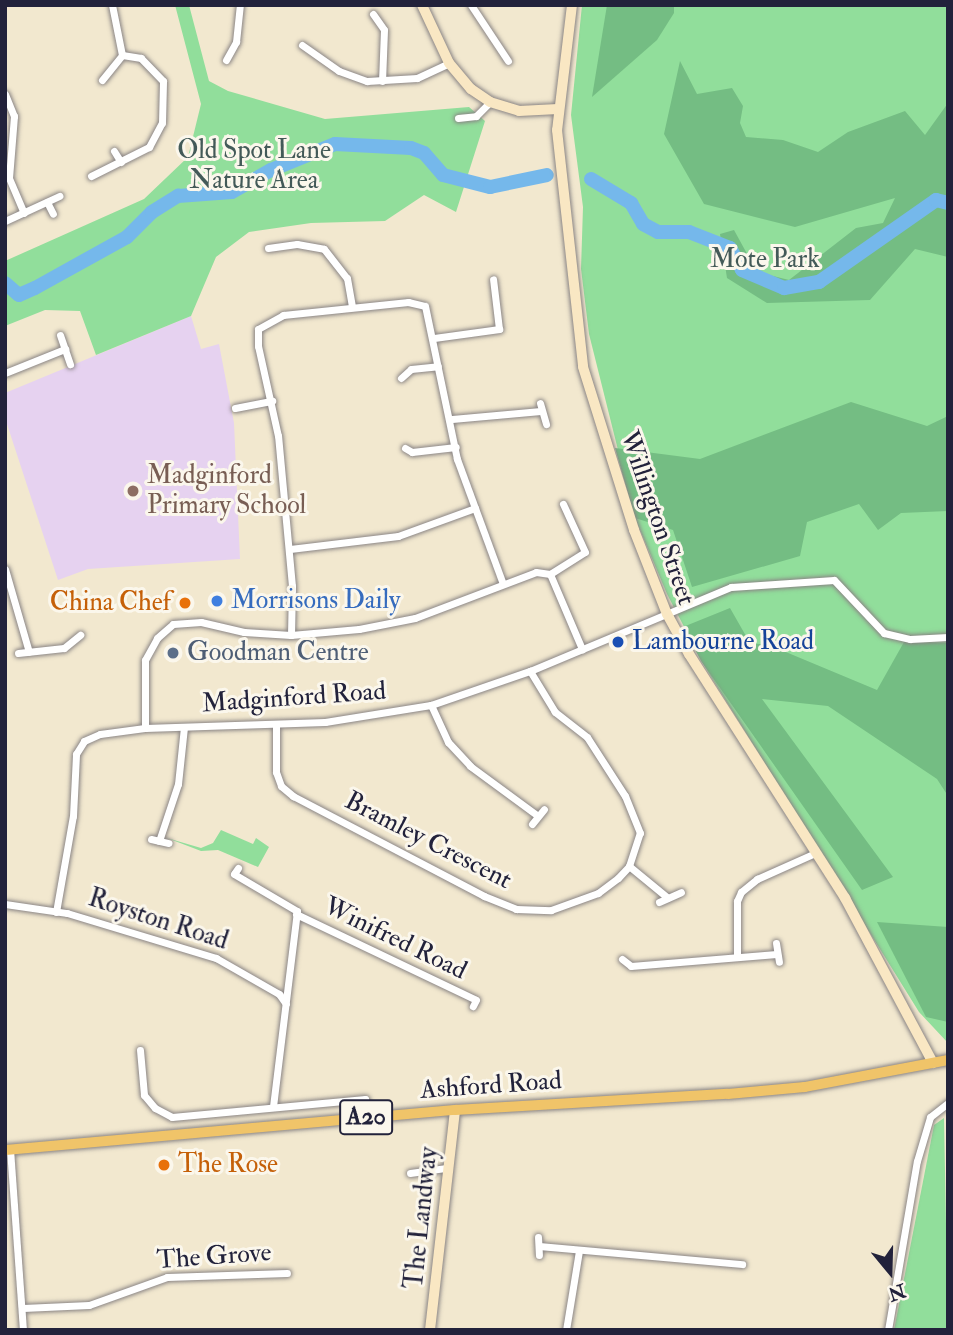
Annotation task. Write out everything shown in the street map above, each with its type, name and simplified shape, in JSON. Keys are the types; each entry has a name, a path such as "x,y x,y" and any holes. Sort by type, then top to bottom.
{"main road":[{"name":"A20","path":"933,1063 948,1060"},
{"name":"Ashford Road","path":"8,1150 455,1110 805,1087 933,1063"}],"street":[{"path":"102,80 122,55 112,5"},
{"path":"226,61 236,42 240,5"},
{"path":"422,5 449,63 471,89 490,102 519,111 558,109"},
{"path":"471,5 508,61"},
{"name":"Willington Street","path":"572,5 558,109 583,367 634,530 667,614 853,912 933,1063"},
{"path":"373,14 384,30 382,81"},
{"path":"374,30 384,30"},
{"path":"236,42 245,46"},
{"path":"302,45 311,55 354,78 382,81 429,75 449,63"},
{"path":"91,176 149,146 162,123 166,96 153,67 141,58 122,55"},
{"path":"303,62 311,55"},
{"path":"5,94 14,116 8,144 9,178 24,213"},
{"path":"458,118 475,116 490,102"},
{"path":"114,151 121,162"},
{"path":"5,221 59,196"},
{"path":"47,202 53,214"},
{"path":"268,248 297,244 324,249 347,278 352,307"},
{"path":"434,338 499,329 493,279"},
{"path":"291,635 290,549 272,401 258,328 283,314 416,302 425,306 452,418 456,447 503,584"},
{"path":"60,335 70,364"},
{"path":"5,373 65,349"},
{"path":"401,378 411,369 438,366"},
{"path":"235,408 272,401"},
{"path":"452,418 541,407 547,424"},
{"path":"405,448 412,452 456,447"},
{"path":"145,728 145,660 157,638 173,624 201,622 244,632 291,635 406,620 536,572 550,574 585,552 563,505"},
{"path":"290,549 398,536 475,508"},
{"path":"5,569 29,652"},
{"path":"550,574 582,649"},
{"name":"Madginford Road","path":"56,912 73,816 76,754 84,741 100,734 145,728 276,725 358,718 431,705 530,671 731,587 834,580 884,633 911,639 948,637"},
{"path":"18,653 64,648 80,635"},
{"path":"530,671 555,712 587,737 636,816 640,833 629,866 668,898"},
{"path":"431,705 448,742 470,765 538,816"},
{"name":"Bramley Crescent","path":"276,725 276,772 281,786 293,796 516,909 551,910 572,904 598,892 629,866"},
{"path":"159,841 178,784 184,727"},
{"path":"532,824 544,809"},
{"path":"151,839 169,843"},
{"path":"737,955 737,901 741,892 757,879 815,853"},
{"name":"Winifred Road","path":"238,868 234,874 297,913 474,1003"},
{"path":"659,902 681,892"},
{"name":"Royston Road","path":"5,904 56,912 216,958 279,993 286,1004"},
{"path":"273,1106 297,913"},
{"path":"622,959 631,966 737,955 778,958 776,943"},
{"path":"140,1050 137,1063 144,1095 155,1108 172,1117 365,1099 371,1117"},
{"path":"888,1330 917,1161 930,1117 948,1103"},
{"name":"The Landway","path":"433,1328 447,1168 455,1110"},
{"path":"170,1135 172,1117"},
{"path":"8,1150 23,1330"},
{"path":"410,1173 447,1168"},
{"path":"539,1255 538,1241 579,1251 742,1265"},
{"path":"566,1330 579,1251"},
{"name":"The Grove","path":"23,1308 89,1305 167,1277 287,1273"}],"shaded area":[{"name":"Madginford Primary School","path":"191,316 201,349 219,344 234,423 240,559 88,569 58,580 5,418 5,393"}],"green space":[{"name":"Old Spot Lane Nature Area","path":"175,5 189,5 209,81 228,91 325,119 469,107 485,121 456,212 424,195 385,221 311,223 249,232 216,257 191,316 96,355 80,311 45,310 5,326 5,261 144,199 188,157 201,104"},
{"name":"Mote Park","path":"582,5 948,5 948,1043 919,1012 705,667 667,594 635,518 589,334 581,269 583,207 571,115"},
{"path":"607,5 674,5 674,13 657,40 592,97"},
{"path":"680,61 697,94 732,88 743,106 740,123 746,137 783,140 818,152 848,132 905,111 925,135 948,103 948,257 915,249 870,300 767,303 727,278 720,234 734,230 757,272 789,280 856,228 883,223 895,198 795,227 704,204 664,134"},
{"path":"851,402 927,426 948,416 948,511 901,513 878,530 859,504 807,522 800,556 692,587 673,530 635,518 615,448 700,459"},
{"path":"730,608 750,643 769,645 877,690 904,642 948,643 948,796 937,779 828,706 762,699 893,877 862,890 701,661 683,627"},
{"path":"221,830 253,844 256,838 269,847 258,867 218,850 201,851 167,838 201,848 213,843"},
{"path":"877,922 948,927 948,1022 926,1017"},
{"path":"944,1118 948,1330 894,1330 934,1125"}],"waterway":[{"path":"5,283 19,295 127,237 152,212 178,196 232,192 271,170 335,144 411,148 424,153 443,175 490,187 547,175"},
{"path":"591,179 631,203 643,224 658,232 689,232 730,248 742,270 784,288 819,282 936,200 948,203"}],"place":[{"name":"Madginford Primary School","path":"133,491"},
{"name":"Morrisons Daily","path":"217,601"},
{"name":"China Chef","path":"185,603"},
{"name":"Lambourne Road","path":"618,642"},
{"name":"Goodman Centre","path":"173,653"},
{"name":"The Rose","path":"164,1165"}]}
